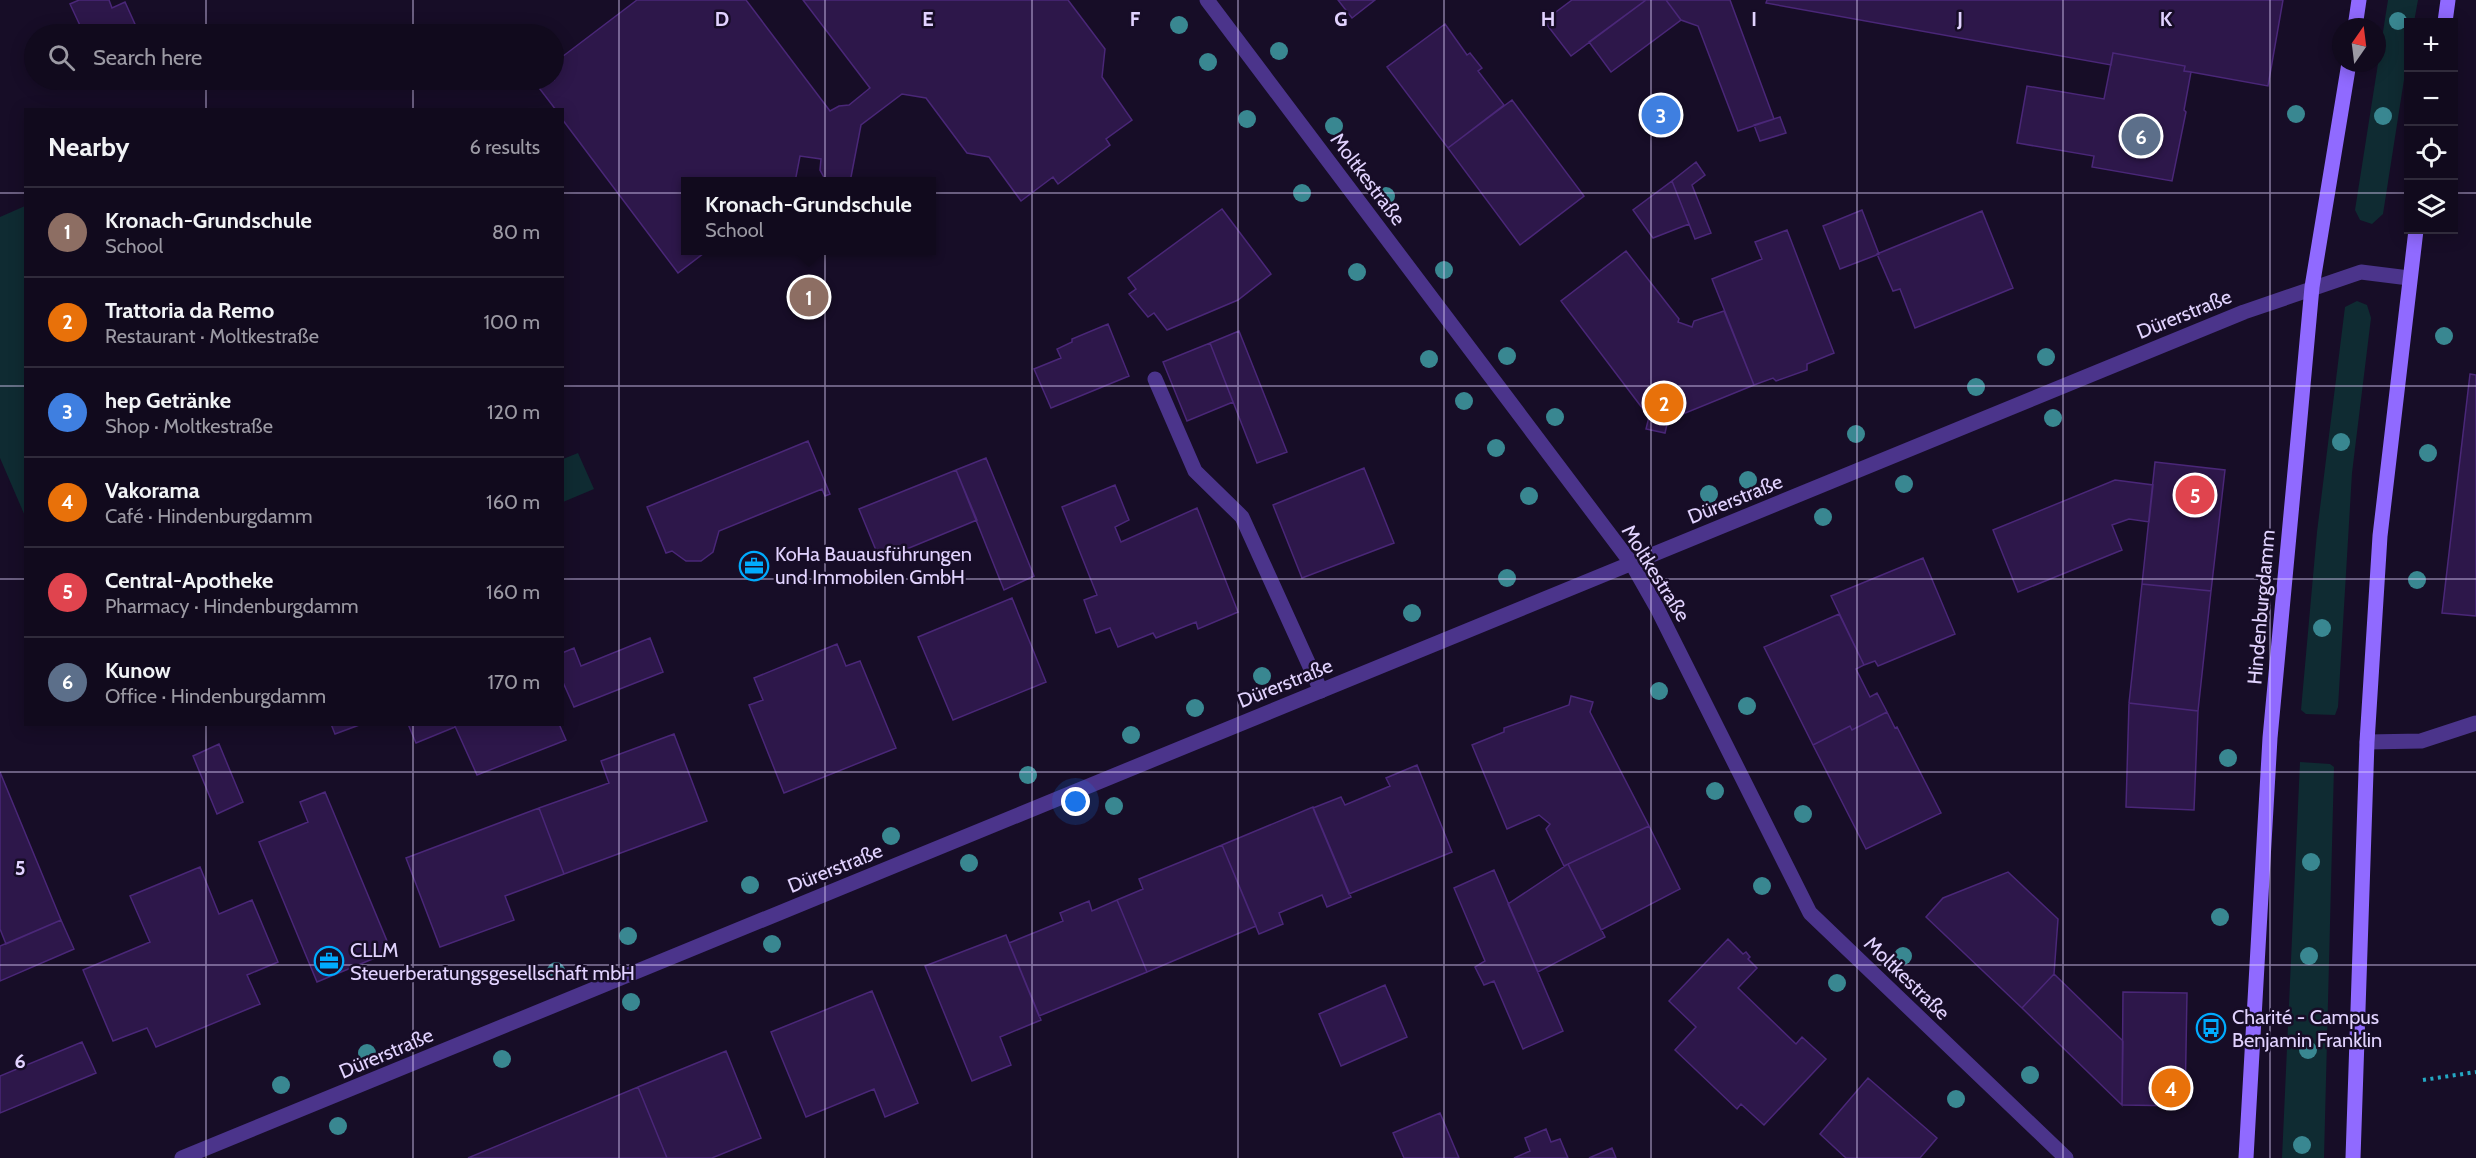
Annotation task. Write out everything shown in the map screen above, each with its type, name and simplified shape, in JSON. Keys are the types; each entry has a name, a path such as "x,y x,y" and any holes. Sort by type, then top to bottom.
{"main road":[{"path":"2356,18 2359,0"},
{"path":"2446,18 2448,0"},
{"name":"Hindenburgdamm","path":"2246,1158 2270,738 2312,287 2348,72"},
{"path":"2354,1158 2367,742 2380,536 2415,234"}],"street":[{"name":"Moltkestraße","path":"1207,0 1632,564 1657,608 1810,913 2066,1158"},
{"name":"Dürerstraße","path":"182,1158 2244,312 2361,272 2409,278"},
{"path":"1155,379 1195,471 1242,517 1321,691"},
{"path":"2367,742 2421,741 2476,723"}],"path":[{"path":"2423,1080 2476,1072"}],"green space":[{"path":"2388,0 2418,0 2415,18 2404,18 2404,80 2383,214 2372,224 2360,220 2355,210 2377,72 2386,72 2385,18"},
{"path":"24,206 24,514 0,458 0,217"},
{"path":"2357,301 2367,305 2371,318 2352,473 2338,707 2335,715 2306,714 2301,710 2317,532 2345,307"},
{"path":"578,453 594,489 564,502 564,459"},
{"path":"2300,762 2330,764 2334,767 2324,1158 2282,1158"}],"building":[{"path":"79,0 109,0 112,8 125,2 135,24 79,24 70,4"},
{"path":"637,0 746,0 830,111 839,106 849,105 870,88 803,0 1068,0 1105,49 1102,77 1132,120 1106,139 1110,145 1058,184 1053,177 1021,201 989,157 967,153 926,98 902,94 861,125 851,177 824,177 820,170 821,159 800,156 796,177 681,177 681,255 701,255 678,273 564,122 564,108 554,108 541,90 564,90 564,55"},
{"path":"1338,0 1375,0 1352,18"},
{"path":"1572,0 1646,0 1571,56 1544,21"},
{"path":"1646,0 1666,0 1681,20 1611,72 1589,42"},
{"path":"1666,0 1730,0 1774,119 1738,131 1698,26 1681,20"},
{"path":"1767,0 2283,0 2268,86 2184,71 2185,66 2113,53 2111,65 1766,3"},
{"path":"1445,24 1467,55 1470,53 1482,68 1478,71 1504,105 1448,148 1387,67"},
{"path":"2113,53 2185,66 2184,71 2191,72 2184,110 2186,112 2172,181 2092,167 2094,156 2017,143 2027,86 2104,99"},
{"path":"1512,100 1584,196 1520,245 1448,148"},
{"path":"1780,117 1786,133 1760,141 1754,125"},
{"path":"1696,162 1705,175 1692,185 1711,233 1695,239 1672,181"},
{"path":"1672,181 1689,224 1653,238 1633,210"},
{"path":"1222,209 1271,274 1238,300 1167,330 1154,313 1148,317 1129,294 1136,289 1128,278"},
{"path":"1862,210 1879,254 1840,269 1823,226"},
{"path":"1982,211 2013,288 1915,328 1900,289 1893,291 1877,254"},
{"path":"1787,230 1834,353 1807,364 1807,370 1776,381 1773,378 1754,385 1712,279 1762,259 1755,242"},
{"path":"1626,251 1679,319 1678,322 1692,327 1694,321 1724,311 1754,385 1668,420 1665,433 1646,429 1649,417 1561,301"},
{"path":"1108,324 1129,376 1051,408 1034,369 1061,358 1057,349 1072,342 1072,339"},
{"path":"1239,331 1287,452 1257,463 1210,343"},
{"path":"1210,343 1233,402 1187,421 1163,362"},
{"path":"2470,374 2476,375 2476,616 2442,613"},
{"path":"808,441 830,494 825,496 822,489 719,531 713,552 701,561 686,561 672,551 666,553 647,507"},
{"path":"986,458 1034,576 1004,590 956,470"},
{"path":"2155,462 2225,470 2211,591 2142,584"},
{"path":"1364,468 1394,543 1302,578 1273,505"},
{"path":"956,470 977,520 880,560 859,509"},
{"path":"2115,480 2153,485 2149,522 2129,519 2112,525 2122,550 2018,592 1993,530"},
{"path":"1115,485 1129,520 1115,527 1121,542 1197,508 1238,612 1198,629 1196,622 1156,638 1153,633 1118,647 1110,628 1096,633 1084,600 1097,595 1062,507"},
{"path":"1923,558 1955,634 1878,666 1875,661 1864,665 1831,596"},
{"path":"2142,584 2211,591 2198,711 2129,703"},
{"path":"1012,598 1046,682 953,720 918,637"},
{"path":"1839,614 1864,665 1856,669 1870,697 1877,693 1887,712 1852,730 1850,726 1813,745 1764,647"},
{"path":"650,638 663,672 574,707 564,684 564,652 574,648 581,666"},
{"path":"837,644 846,666 860,661 896,748 784,793 749,705 763,700 754,678"},
{"path":"1571,696 1593,702 1590,712 1649,826 1564,866 1546,829 1550,824 1539,815 1507,829 1472,745 1504,732 1504,728 1569,705"},
{"path":"2129,703 2198,711 2194,810 2126,807"},
{"path":"1887,712 1941,813 1866,849 1813,745 1850,726 1852,730"},
{"path":"332,726 357,726 335,734"},
{"path":"409,726 455,726 455,727 416,743"},
{"path":"455,726 560,726 566,740 477,775"},
{"path":"674,734 707,821 564,874 539,808 609,783 601,761"},
{"path":"219,744 243,802 217,814 193,756"},
{"path":"1417,765 1452,852 1349,894 1313,808 1341,797 1345,805 1390,786 1386,778"},
{"path":"0,772 61,920 6,944 0,929"},
{"path":"325,792 387,941 383,943 387,953 317,982 259,842 308,822 300,802"},
{"path":"1313,807 1351,897 1327,907 1322,895 1279,913 1283,924 1259,934 1222,845"},
{"path":"539,808 564,874 505,896 514,920 440,947 406,858"},
{"path":"1649,826 1680,889 1601,930 1568,864"},
{"path":"1222,845 1256,926 1147,972 1117,900 1143,889 1139,879"},
{"path":"1568,864 1605,937 1538,972 1508,904"},
{"path":"200,867 219,914 252,900 278,962 247,975 260,1004 156,1047 147,1028 113,1041 83,970 150,942 130,896"},
{"path":"1494,870 1563,1031 1523,1049 1494,981 1484,985 1475,967 1485,961 1454,888"},
{"path":"2008,872 2058,919 2054,974 2022,1008 1926,917 1943,898"},
{"path":"1117,900 1147,972 1039,1016 1009,943 1063,921 1060,913 1089,901 1092,911"},
{"path":"61,920 74,949 0,981 0,946"},
{"path":"1006,935 1041,1020 1000,1037 1011,1065 972,1081 925,966"},
{"path":"1728,939 1743,954 1746,952 1750,957 1748,959 1757,968 1738,988 1796,1044 1802,1037 1826,1059 1764,1125 1741,1104 1737,1109 1675,1050 1696,1027 1669,1001"},
{"path":"2054,974 2123,1041 2122,1105 2022,1008"},
{"path":"1385,985 1407,1037 1341,1066 1319,1014"},
{"path":"872,991 918,1103 885,1117 874,1089 806,1117 771,1032"},
{"path":"2123,992 2187,993 2185,1106 2122,1105"},
{"path":"82,1042 96,1073 0,1113 0,1076"},
{"path":"726,1051 761,1138 712,1158 667,1158 638,1087"},
{"path":"1868,1078 1937,1138 1920,1158 1846,1158 1820,1134"},
{"path":"638,1087 667,1158 468,1158"},
{"path":"1440,1113 1459,1158 1404,1158 1393,1133"},
{"path":"1546,1129 1551,1142 1560,1139 1568,1158 1514,1158 1530,1151 1525,1138"},
{"path":"1612,1148 1616,1158 1589,1158"}],"place":[{"name":"hep Getränke","path":"1661,115"},
{"name":"Kunow","path":"2141,136"},
{"name":"Kronach-Grundschule","path":"809,297"},
{"name":"Trattoria da Remo","path":"1664,403"},
{"name":"Central-Apotheke","path":"2195,495"},
{"name":"KoHa Bauausführungen und Immobilen GmbH","path":"754,566"},
{"name":"CLLM Steuerberatungsgesellschaft mbH","path":"329,961"},
{"name":"Charité - Campus Benjamin Franklin","path":"2211,1028"},
{"name":"Vakorama","path":"2171,1088"}]}
